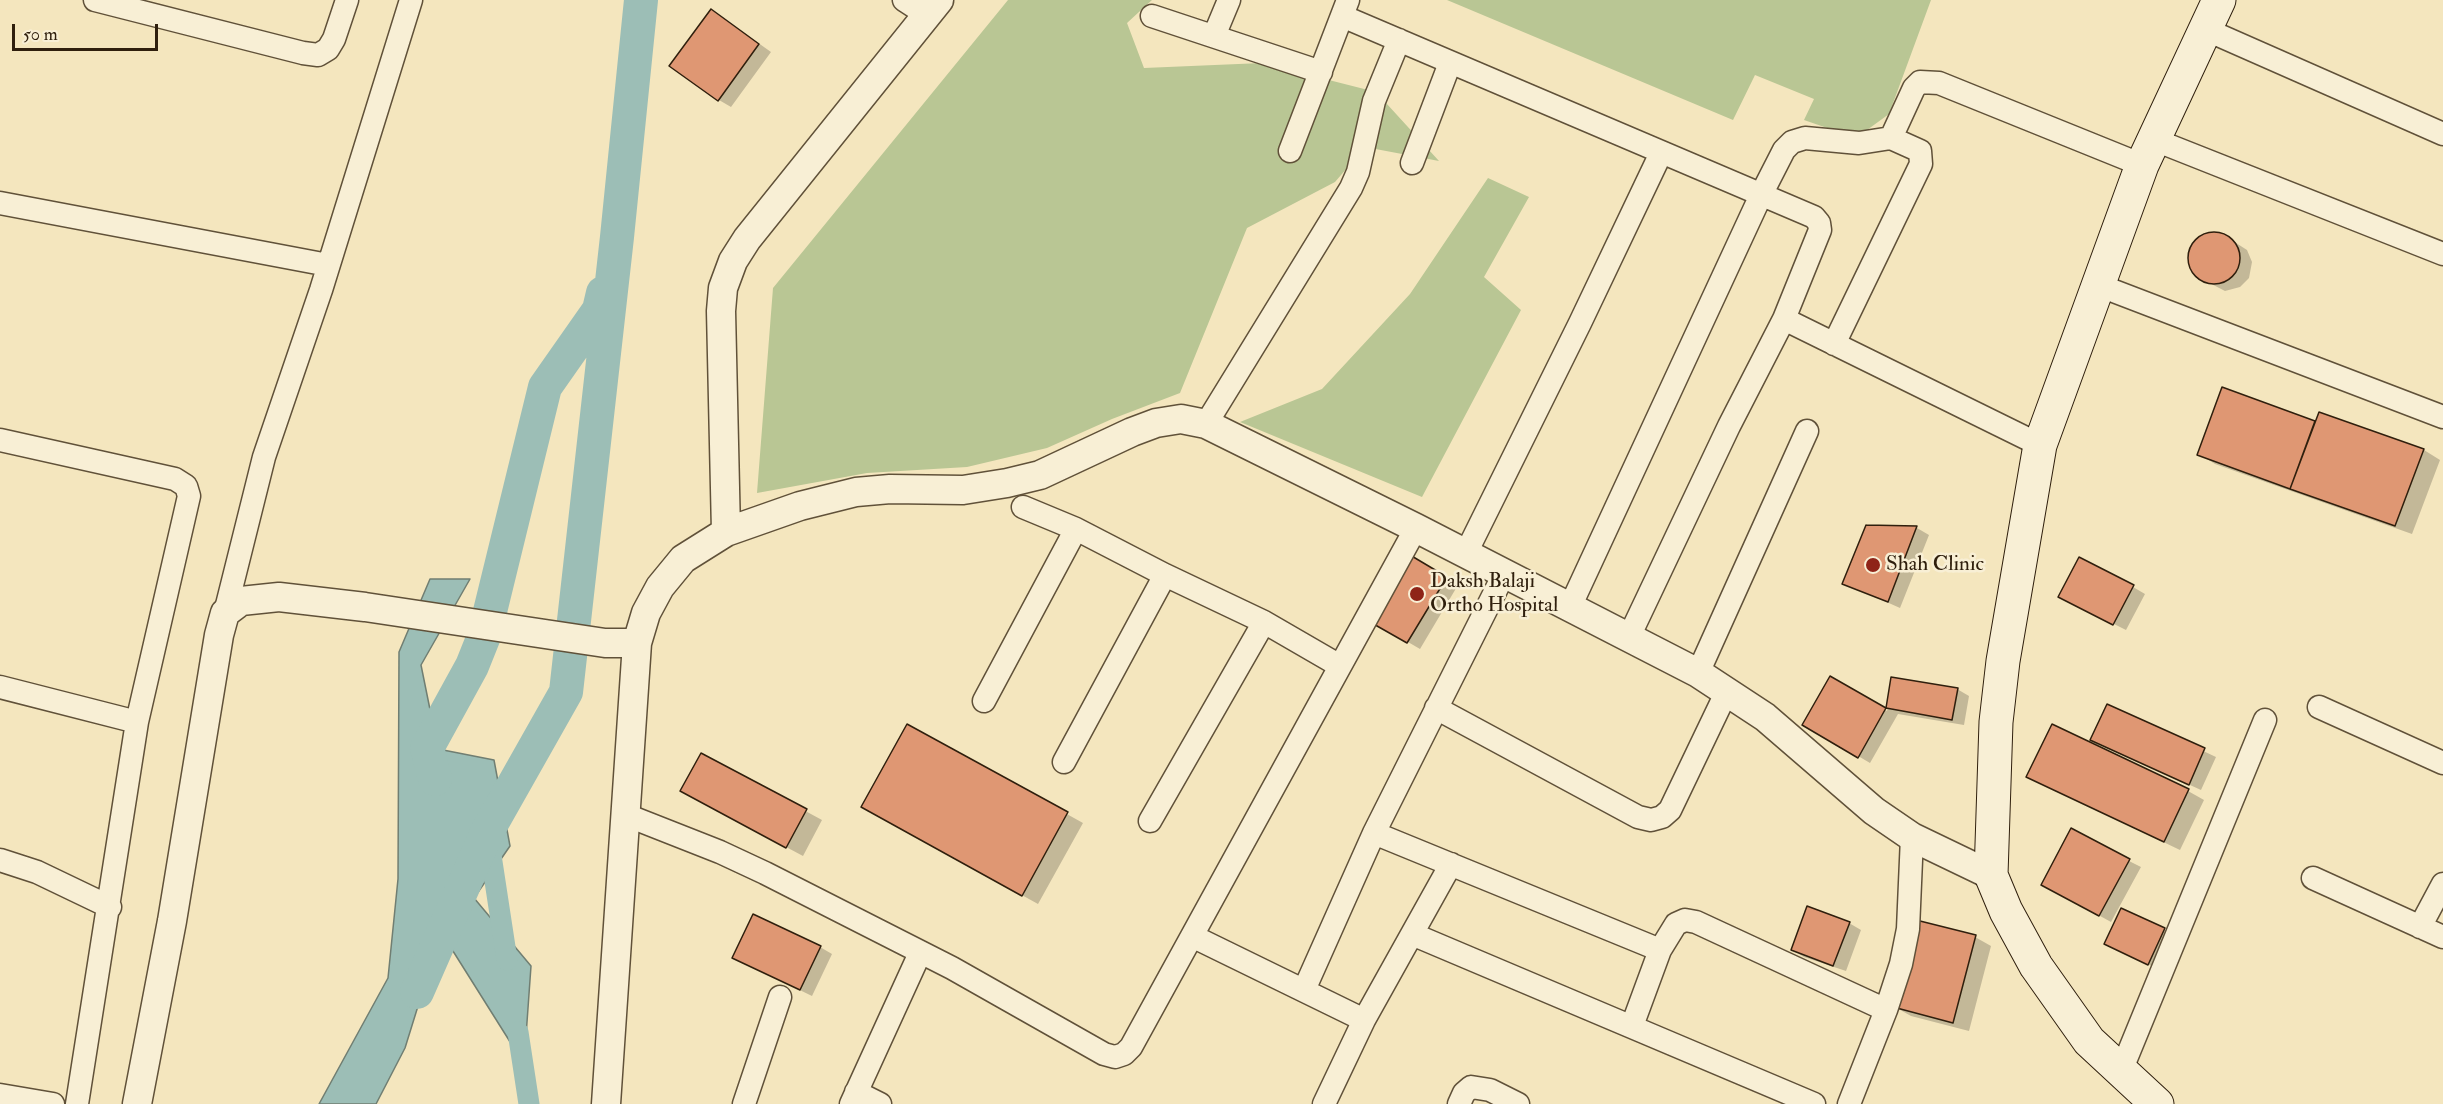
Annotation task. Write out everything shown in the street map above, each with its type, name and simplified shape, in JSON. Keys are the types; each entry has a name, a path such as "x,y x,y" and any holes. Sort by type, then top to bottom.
{"main road":[{"path":"2157,1104 2089,1041 2036,966 2006,911 1991,874 1996,722 2003,661 2040,445 2148,153 2219,0"}],"street":[{"path":"95,0 291,51 318,55 328,49 334,39 348,0"},
{"path":"137,1104 172,921 219,635 264,457 328,265 411,0"},
{"path":"1214,36 1229,0"},
{"path":"726,532 721,311 723,288 733,261 747,239 924,5"},
{"path":"1290,151 1345,8 1398,40 1814,217 1819,223 1820,230 1817,239 1784,319 1729,426 1628,639"},
{"path":"1152,16 1321,72"},
{"path":"2207,30 2443,134"},
{"path":"1206,424 1351,188 1358,172 1374,101 1398,40"},
{"path":"1412,163 1450,63"},
{"path":"1891,138 1914,88 1920,82 1939,83 2443,255"},
{"path":"1570,608 1784,150 1792,142 1804,138 1871,143 1891,138 1920,151 1921,164 1834,344"},
{"path":"1466,553 1661,153"},
{"path":"0,203 328,265"},
{"path":"2098,285 2443,417"},
{"path":"1784,319 2040,445"},
{"path":"606,1104 637,643 646,613 660,587 682,559 726,532 800,506 856,492 890,489 963,490 1040,476 1156,423 1181,419 1206,424 1234,436 1698,674 1765,717 1874,811 1912,837 1991,874"},
{"path":"1698,674 1807,431"},
{"path":"0,440 175,479 186,486 189,496 137,722 110,907 77,1104"},
{"path":"1023,507 1076,529 1264,622 1340,666"},
{"path":"626,815 720,852 920,952 1104,1054 1115,1057 1124,1054 1131,1047 1416,528"},
{"path":"984,701 1076,529"},
{"path":"1304,990 1374,832 1504,574"},
{"path":"1064,762 1165,575"},
{"path":"225,613 241,601 268,597 365,607 605,643 637,643"},
{"path":"1150,821 1264,622"},
{"path":"0,687 137,722"},
{"path":"1436,708 1638,817 1651,820 1662,817 1670,810 1727,691"},
{"path":"2319,707 2443,763"},
{"path":"2121,1071 2265,720"},
{"path":"1374,832 1660,950"},
{"path":"1849,1104 1886,1010 1901,964 1908,929 1912,837"},
{"path":"0,860 37,872 110,907"},
{"path":"1324,1104 1364,1020 1451,864"},
{"path":"2313,878 2443,938"},
{"path":"2420,927 2443,884"},
{"path":"1632,1026 1660,950 1676,924 1685,920 1696,922 1886,1010"},
{"path":"1412,934 1814,1104"},
{"path":"1192,936 1364,1020"},
{"path":"880,1104 853,1098 920,952"},
{"path":"744,1104 780,997"},
{"path":"1459,1104 1464,1093 1471,1087 1490,1090 1518,1104"},
{"path":"0,1095 53,1104"}],"green space":[{"path":"1008,0 1152,0 1127,23 1144,68 1262,63 1376,92 1439,161 1365,147 1335,182 1247,228 1180,393 1112,419 1047,448 967,467 867,473 757,493 773,288"},
{"path":"1447,0 1931,0 1889,114 1856,138 1804,120 1814,99 1755,75 1733,120"},
{"path":"1488,178 1529,197 1484,277 1521,310 1422,497 1240,422 1322,389 1410,294"}],"water":[{"path":"430,579 470,579 421,665 438,749 494,760 510,846 474,898 531,966 524,1064 441,932 405,1048 376,1104 319,1104 388,978 398,879 399,652"}],"building":[{"path":"711,9 759,44 718,101 669,66"},
{"path":"2214,232 2228,236 2236,244 2240,258 2236,272 2228,280 2214,284 2200,280 2192,272 2188,258 2192,244 2200,236"},
{"path":"2222,387 2315,421 2290,489 2197,455"},
{"path":"2319,412 2424,449 2395,526 2290,489"},
{"path":"1866,525 1917,526 1888,602 1842,584"},
{"path":"1410,555 1447,577 1407,643 1370,622"},
{"path":"2079,557 2134,585 2113,625 2058,597"},
{"path":"1830,676 1886,708 1858,758 1802,725"},
{"path":"1891,677 1958,688 1952,720 1886,708"},
{"path":"2107,704 2205,748 2189,785 2090,740"},
{"path":"907,724 1068,812 1022,896 861,807"},
{"path":"2052,724 2189,789 2164,842 2026,777"},
{"path":"701,753 807,809 786,848 680,791"},
{"path":"2071,828 2130,859 2099,916 2041,885"},
{"path":"1807,906 1850,922 1833,966 1791,950"},
{"path":"2121,908 2165,928 2148,965 2104,944"},
{"path":"753,914 821,946 800,990 732,958"},
{"path":"1916,920 1976,935 1953,1023 1893,1007"}],"waterway":[{"path":"417,992 488,830 566,692 641,0"},
{"path":"435,779 427,748 472,666 484,636 545,387 599,310 603,293"},
{"path":"489,842 507,960"},
{"path":"518,1032 529,1104"}],"place":[{"name":"Shah Clinic","path":"1873,565"},
{"name":"Daksh Balaji Ortho Hospital","path":"1417,594"}]}
